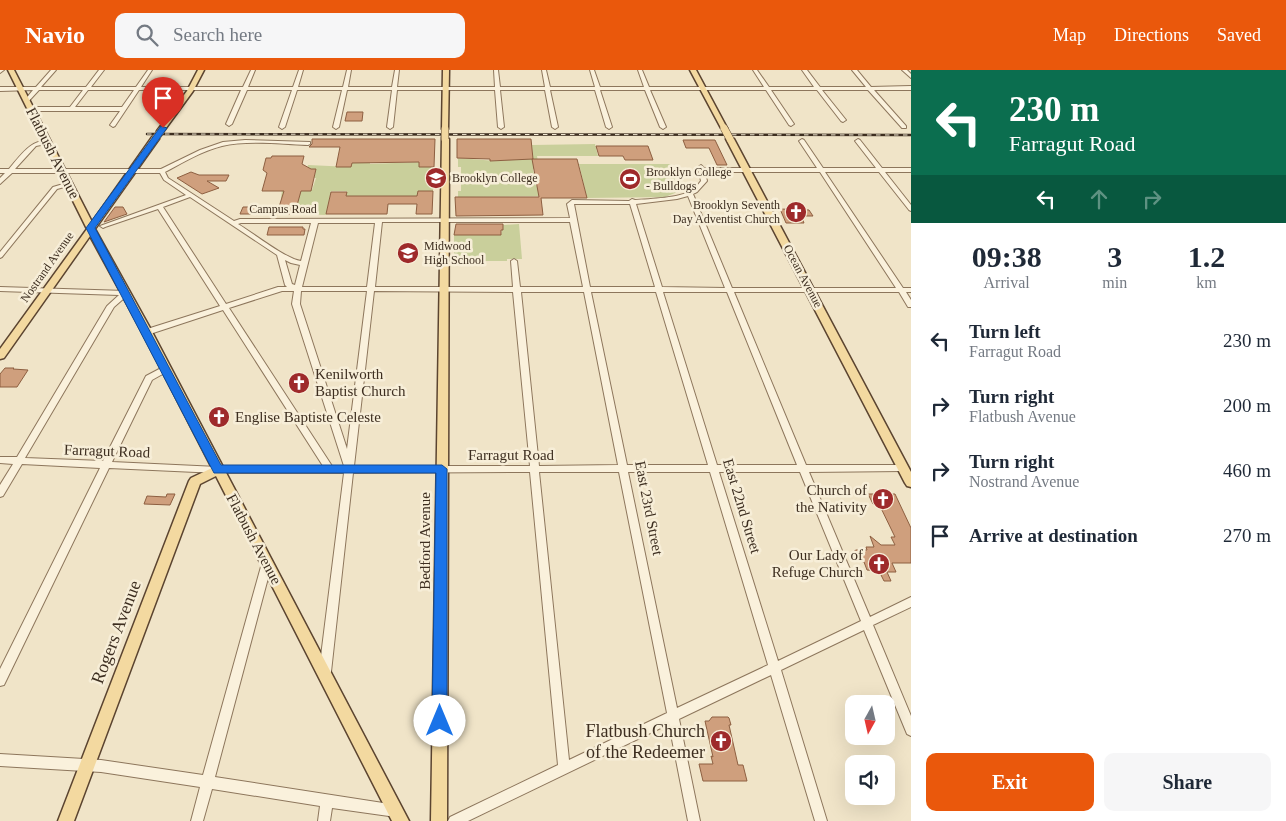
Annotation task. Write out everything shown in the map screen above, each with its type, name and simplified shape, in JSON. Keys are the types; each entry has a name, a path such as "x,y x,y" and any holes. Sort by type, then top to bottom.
{"main road":[{"name":"Flatbush Avenue","path":"11,70 91,228 399,816"},
{"name":"Nostrand Avenue","path":"0,356 191,89 201,70"},
{"name":"Bedford Avenue","path":"439,821 446,70"},
{"name":"Ocean Avenue","path":"693,70 911,483"},
{"name":"Rogers Avenue","path":"66,821 195,480 218,470"}],"street":[{"path":"27,101 54,70"},
{"path":"71,109 102,70"},
{"path":"114,125 150,70"},
{"path":"229,124 253,70"},
{"path":"282,128 301,70"},
{"path":"336,128 348,70"},
{"path":"390,127 397,70"},
{"path":"496,70 502,127"},
{"path":"544,70 556,127"},
{"path":"592,70 609,127"},
{"path":"640,70 663,127"},
{"path":"755,70 791,124"},
{"path":"804,70 843,120"},
{"path":"854,70 904,127"},
{"path":"904,70 911,77"},
{"path":"0,88 911,88"},
{"path":"31,109 124,109"},
{"path":"802,141 911,306"},
{"path":"858,141 911,209"},
{"path":"0,182 34,146 48,143"},
{"path":"0,171 162,172 174,164 208,148 230,143 308,143"},
{"path":"632,201 665,200 690,194 702,183 702,169 911,170"},
{"name":"Campus Road","path":"162,172 166,179 234,223 240,221 378,220 445,226 574,220"},
{"path":"0,256 55,188 70,184"},
{"path":"690,194 911,730"},
{"path":"103,226 191,195"},
{"name":"East 23rd Street","path":"632,201 572,202 570,204 694,821"},
{"name":"East 22nd Street","path":"632,201 821,821"},
{"path":"159,206 329,469"},
{"path":"315,220 296,304 349,469"},
{"path":"325,672 378,220"},
{"path":"234,223 293,262 305,264"},
{"path":"280,254 289,285 298,289"},
{"path":"514,261 564,767"},
{"path":"899,288 911,285"},
{"path":"147,332 281,289 444,288 588,289 597,291 659,288 899,288 911,290"},
{"path":"0,289 126,293"},
{"path":"0,493 111,306 126,293"},
{"path":"0,682 149,378 165,369"},
{"name":"Farragut Road","path":"0,460 218,470 903,468"},
{"path":"197,821 267,564"},
{"path":"454,821 911,602"},
{"path":"0,760 87,765 327,801 399,816"},
{"path":"324,821 327,801"}],"green space":[{"path":"595,144 598,156 537,156 539,168 533,169 536,186 542,187 543,196 458,197 458,191 461,191 461,167 458,167 458,158 496,161 533,158 532,145"},
{"path":"352,162 370,162 370,164 420,162 434,167 433,191 418,191 417,196 346,196 347,191 331,191 326,215 295,214 299,198 281,198 282,190 312,190 316,178 314,178 316,170 307,170 308,165 351,167"},
{"path":"579,164 670,164 679,189 665,197 587,198"},
{"path":"519,224 522,259 507,259 507,261 454,261 454,235 501,235 503,225"}],"building":[{"path":"347,112 363,112 362,121 345,121"},
{"path":"312,139 435,139 434,167 419,167 419,162 352,163 351,167 336,167 340,147 309,147 312,144"},
{"path":"457,139 531,139 533,159 490,161 490,159 457,158"},
{"path":"683,140 715,140 727,165 717,165 709,148 686,148"},
{"path":"596,146 648,146 653,160 625,160 623,156 599,156"},
{"path":"272,156 304,156 302,164 311,169 316,169 311,191 301,191 296,209 307,209 305,214 240,214 243,207 279,207 284,191 262,191 267,173 263,170 266,158 271,158"},
{"path":"532,159 577,159 587,198 541,198 543,215 456,216 455,197 539,197"},
{"path":"191,172 199,175 229,175 226,181 207,181 219,188 202,194 177,178"},
{"path":"418,191 433,191 432,214 416,214 417,204 388,204 387,214 326,214 331,192 347,192 346,196 417,196"},
{"path":"115,207 123,207 127,214 104,222"},
{"name":"Brooklyn Seventh Day Adventist Church","path":"780,209 809,210 813,216 801,216 804,223 786,223"},
{"path":"456,224 503,224 503,230 501,230 501,235 454,235"},
{"path":"269,227 303,227 305,229 304,235 267,235"},
{"path":"5,368 28,370 17,387 0,387 0,374"},
{"path":"167,494 175,494 170,505 144,504 147,496 166,497"},
{"path":"868,494 895,494 911,528 911,563 892,563 896,572 887,572 891,581 884,581 879,571 867,570 864,562 854,560 851,553 856,550 867,550 866,547 874,547 870,536 881,545 895,545 891,537 895,537 879,504 873,504"},
{"name":"Flatbush Church of the Redeemer","path":"712,717 729,718 738,765 743,765 747,781 703,781 699,764 713,764 705,721 709,721"}],"railway":[{"path":"147,134 911,135"}],"place":[{"name":"Brooklyn College","path":"436,178"},
{"name":"Brooklyn College - Bulldogs","path":"630,179"},
{"name":"Brooklyn Seventh Day Adventist Church","path":"796,212"},
{"name":"Midwood High School","path":"408,253"},
{"name":"Kenilworth Baptist Church","path":"299,383"},
{"name":"Englise Baptiste Celeste","path":"219,417"},
{"name":"Church of the Nativity","path":"883,499"},
{"name":"Our Lady of Refuge Church","path":"879,564"},
{"name":"Flatbush Church of the Redeemer","path":"721,741"}],"route":[{"path":"163,128 91,228 218,470 442,469 440,721"}]}
